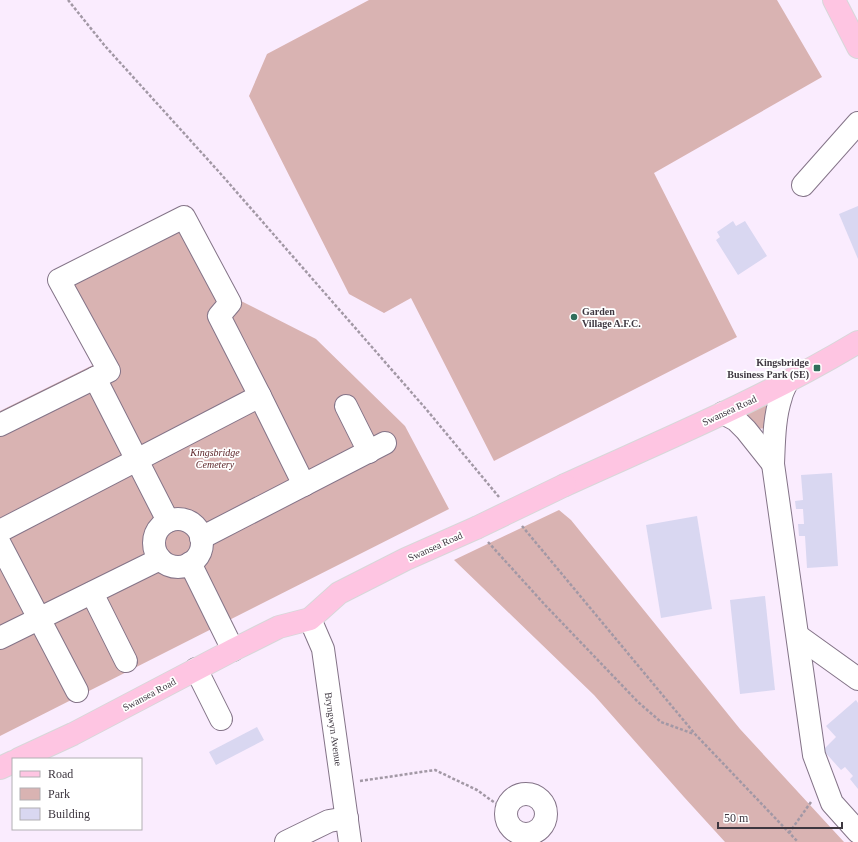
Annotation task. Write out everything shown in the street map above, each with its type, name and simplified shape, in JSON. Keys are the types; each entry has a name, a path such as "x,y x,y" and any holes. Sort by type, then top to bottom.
{"main road":[{"path":"834,0 858,47"},
{"name":"Swansea Road","path":"21,758 80,730 279,627 310,619 339,593 406,559 476,528 787,382 858,342"},
{"path":"0,768 12,762"}],"street":[{"path":"803,185 858,123"},
{"path":"0,425 109,371 60,280 184,217 230,303 219,316 304,485"},
{"path":"95,378 168,521"},
{"path":"787,382 781,396 778,410 774,438 773,464 814,756 832,803 858,832"},
{"path":"0,531 260,396"},
{"path":"202,538 377,448 346,406"},
{"path":"724,412 736,420 746,430 773,464"},
{"path":"179,518 193,523 202,538 200,552 195,559 190,563 176,567 168,565 160,559 154,546 154,537 158,529 164,523 179,518"},
{"path":"0,544 77,692"},
{"path":"0,638 160,559"},
{"path":"190,563 233,650"},
{"path":"92,593 126,661"},
{"name":"Bryngwyn Avenue","path":"310,619 323,649 350,842"},
{"path":"798,636 858,680"},
{"path":"196,669 221,719"},
{"path":"519,794 537,797 545,807 546,814 542,826 542,836 532,833 519,833 509,826 505,814 506,807 514,797 519,794"},
{"path":"286,842 329,821 346,818"}],"path":[{"path":"68,0 105,46 220,173 420,403 502,501"},
{"path":"522,526 695,734 798,842"},
{"path":"476,528 546,606 638,702 661,722 695,734"},
{"path":"342,784 435,770 477,790 494,803 506,807"},
{"path":"789,833 825,784"}],"green space":[{"path":"369,0 777,0 822,77 654,173 737,337 494,461 411,298 384,313 349,294 249,96 267,54"},
{"name":"Kingsbridge Cemetery","path":"188,205 237,299 316,339 405,426 449,509 0,736 0,411 97,363 49,279"},
{"path":"764,405 768,407 765,428 757,429 746,418 747,413"},
{"path":"559,510 571,520 740,729 844,842 725,842 594,695 454,560"}],"building":[{"path":"858,206 858,259 839,214"},
{"path":"733,221 736,226 745,221 767,256 738,275 716,240 720,237 717,232"},
{"path":"832,473 838,566 807,568 805,536 799,536 798,524 804,524 803,509 796,509 795,501 803,500 801,475"},
{"path":"697,516 712,609 661,618 646,525"},
{"path":"765,596 775,690 740,694 730,600"},
{"path":"856,700 858,703 858,789 850,779 853,776 845,767 841,770 823,750 836,737 826,726"},
{"path":"257,727 264,740 216,765 209,752"}],"place":[{"name":"Garden Village A.F.C.","path":"574,317"},
{"name":"Kingsbridge Business Park (SE)","path":"817,368"}]}
